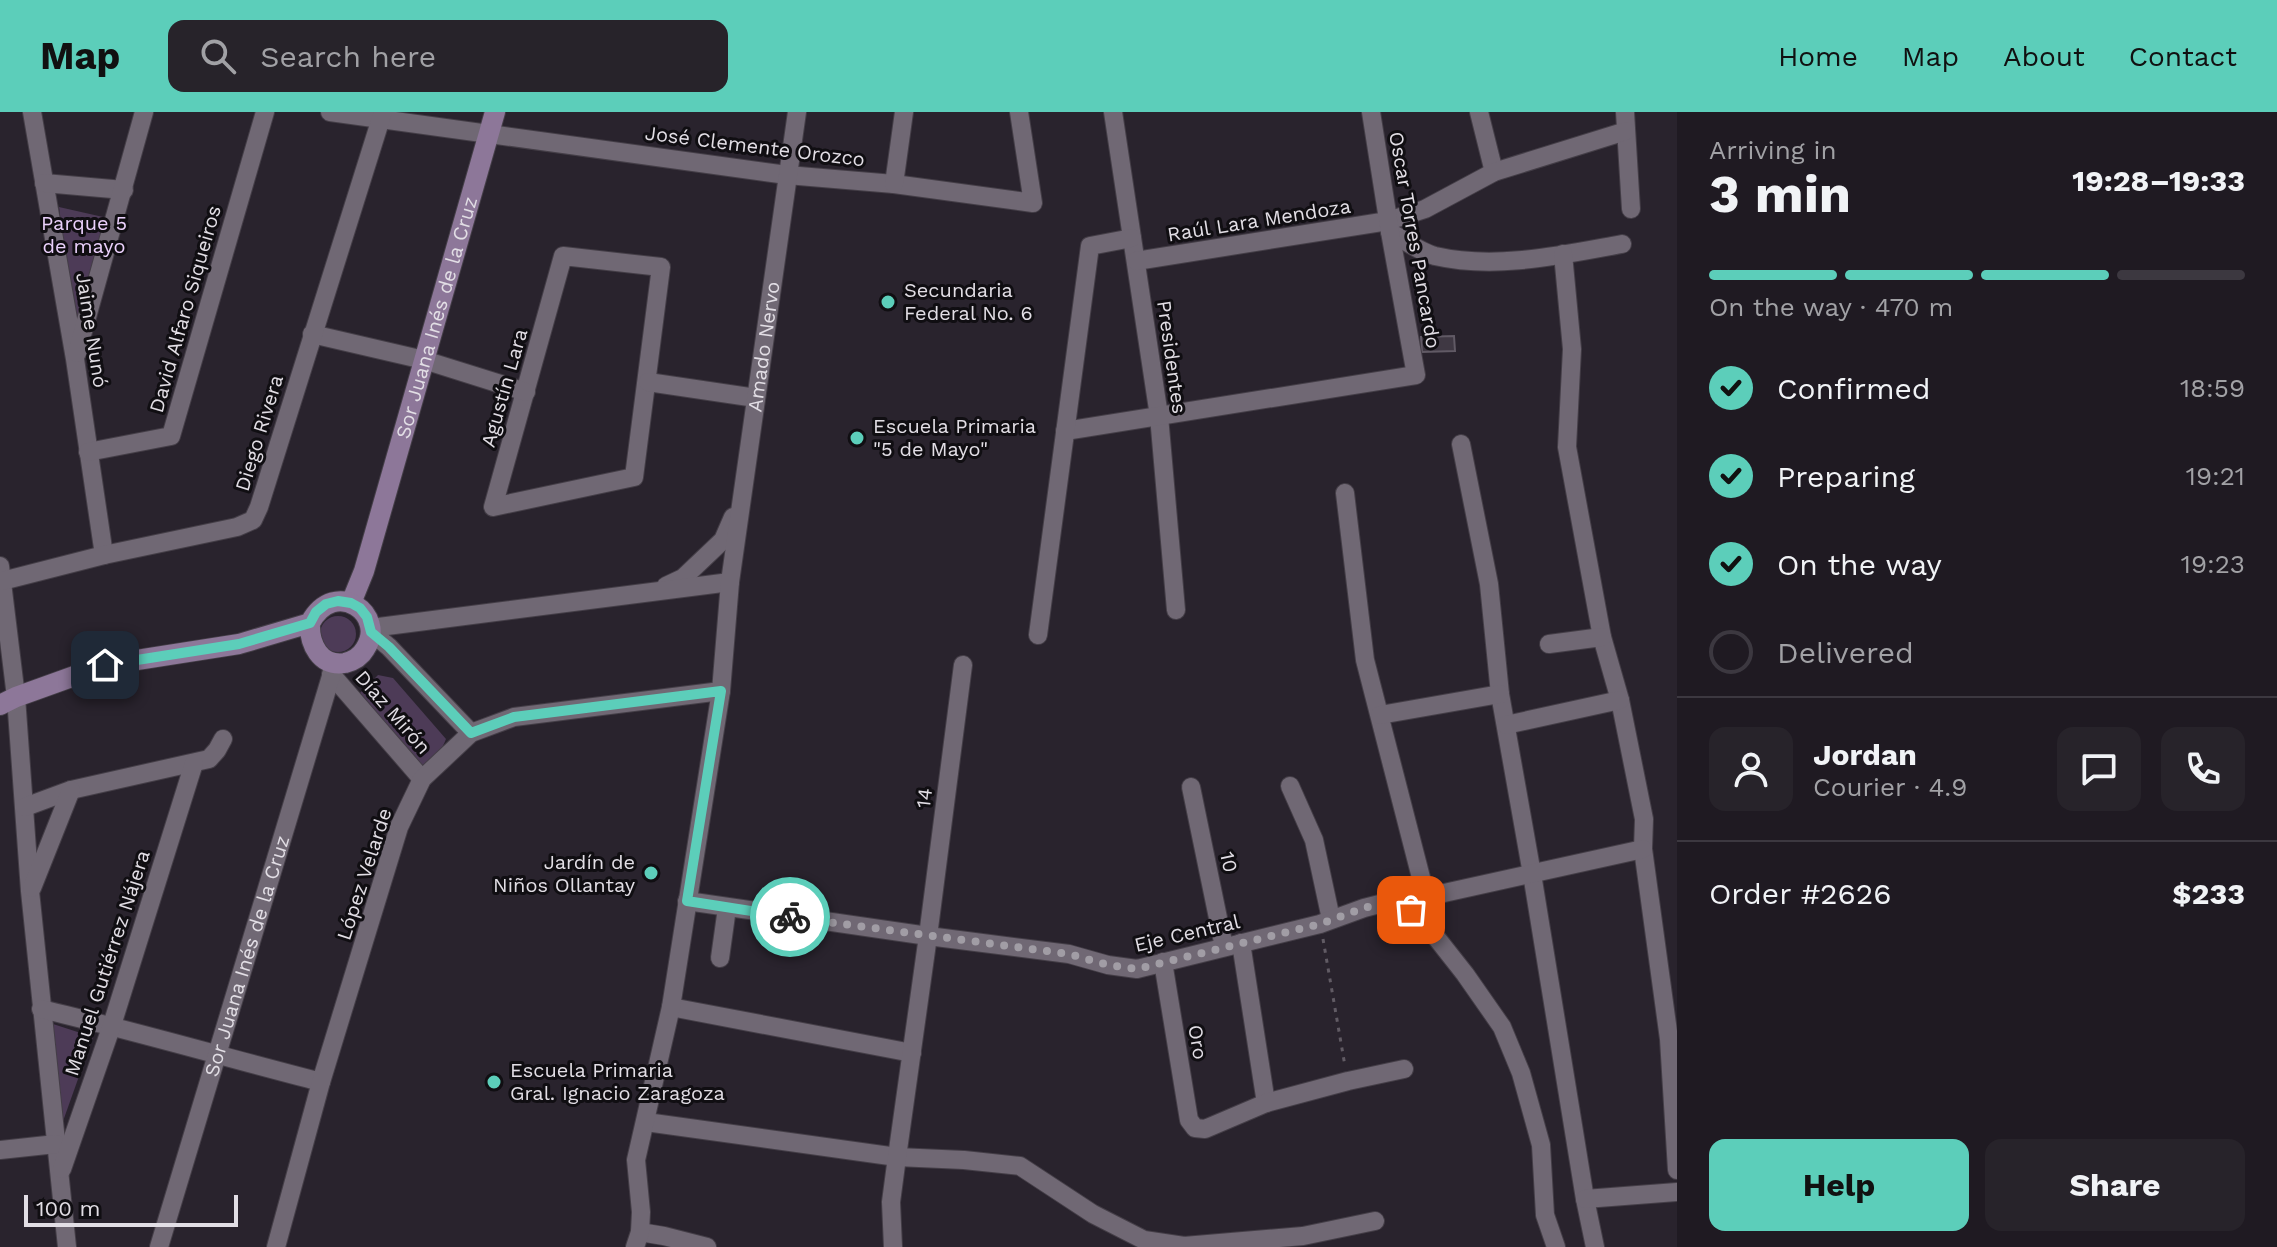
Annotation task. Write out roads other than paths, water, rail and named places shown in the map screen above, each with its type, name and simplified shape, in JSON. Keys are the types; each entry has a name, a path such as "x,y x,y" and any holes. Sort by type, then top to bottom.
{"main road":[{"name":"Sor Juana Inés de la Cruz","path":"351,603 364,571 495,112"},
{"path":"338,601 351,603 367,617 370,641 363,653 353,661 333,669 314,648 309,636 310,623 316,612 326,604 338,601"},
{"path":"8,701 105,665 239,644 310,623"}],"street":[{"name":"Jaime Nunó","path":"32,112 75,359 104,555"},
{"path":"75,359 144,112"},
{"name":"David Alfaro Siqueiros","path":"88,452 171,436 265,112"},
{"name":"José Clemente Orozco","path":"330,112 382,116 488,135 787,175 894,184 1033,203 1019,112"},
{"name":"Amado Nervo","path":"637,1240 641,1212 636,1160 671,1007 721,691 730,582 797,112"},
{"path":"894,184 904,112"},
{"name":"Presidentes","path":"1113,112 1159,416 1176,610"},
{"name":"Oscar Torres Pancardo","path":"1159,416 1416,375 1371,112"},
{"path":"1479,112 1494,172"},
{"path":"1625,112 1631,209"},
{"name":"Diego Rivera","path":"1,574 237,527 253,520 382,116"},
{"path":"1622,244 1563,254 1481,262 1431,255 1389,227 1494,172 1626,131"},
{"path":"44,183 124,190"},
{"name":"Raúl Lara Mendoza","path":"1136,261 1389,227"},
{"path":"1038,635 1090,246 1132,238"},
{"path":"1563,254 1572,349 1567,447 1602,637 1620,700 1644,819 1643,849 1669,1039 1677,1170"},
{"name":"Agustín Lara","path":"563,256 661,267 634,477 493,507 526,392 563,256"},
{"path":"312,334 424,360 526,392"},
{"path":"648,382 756,398"},
{"path":"1065,431 1159,416"},
{"path":"1461,444 1489,584 1500,694 1595,1247"},
{"path":"1345,493 1365,660 1426,897"},
{"path":"657,591 683,578 723,540 742,497"},
{"path":"1,574 8,701 25,807 41,1009 67,1247"},
{"path":"371,630 730,582"},
{"name":"Díaz Mirón","path":"371,630 471,733"},
{"path":"1549,644 1602,637"},
{"name":"14","path":"893,1247 891,1202 963,665"},
{"name":"Díaz Mirón","path":"333,669 422,779"},
{"name":"Sor Juana Inés de la Cruz","path":"159,1247 333,669"},
{"name":"López Velarde","path":"276,1247 321,1082 399,827 422,779 471,733 514,717 721,691"},
{"path":"1380,715 1500,694"},
{"path":"1506,725 1620,700"},
{"path":"25,807 71,790 209,759 223,739"},
{"name":"Manuel Gutiérrez Nájera","path":"59,1175 112,1025 194,763"},
{"path":"1290,786 1314,840 1326,921"},
{"name":"10","path":"1191,787 1232,945 1266,1103"},
{"path":"30,891 71,790"},
{"name":"Eje Central","path":"687,901 1069,954 1137,969 1326,921 1399,899 1426,897 1643,849"},
{"path":"1399,899 1424,922 1502,1027 1521,1073 1541,1145 1545,1215 1556,1247"},
{"path":"720,958 727,908"},
{"name":"Oro","path":"1163,962 1189,1120 1195,1128 1205,1129 1266,1103"},
{"path":"671,1007 912,1053"},
{"path":"41,1009 112,1025 321,1082"},
{"path":"1266,1103 1404,1069"},
{"path":"646,1122 897,1157 1020,1166 1093,1214 1144,1240 1184,1246 1303,1236 1375,1221"},
{"path":"0,1150 56,1144"},
{"path":"1585,1199 1677,1192"},
{"path":"637,1240 664,1236 707,1247"}],"place":[{"name":"Secundaria Federal No. 6","path":"888,302"},
{"name":"Escuela Primaria \"5 de Mayo\"","path":"857,438"},
{"name":"Jardín de Niños Ollantay","path":"651,873"},
{"name":"Escuela Primaria Gral. Ignacio Zaragoza","path":"494,1082"}],"park label":[{"name":"Parque 5 de mayo","path":"84,234"}]}
